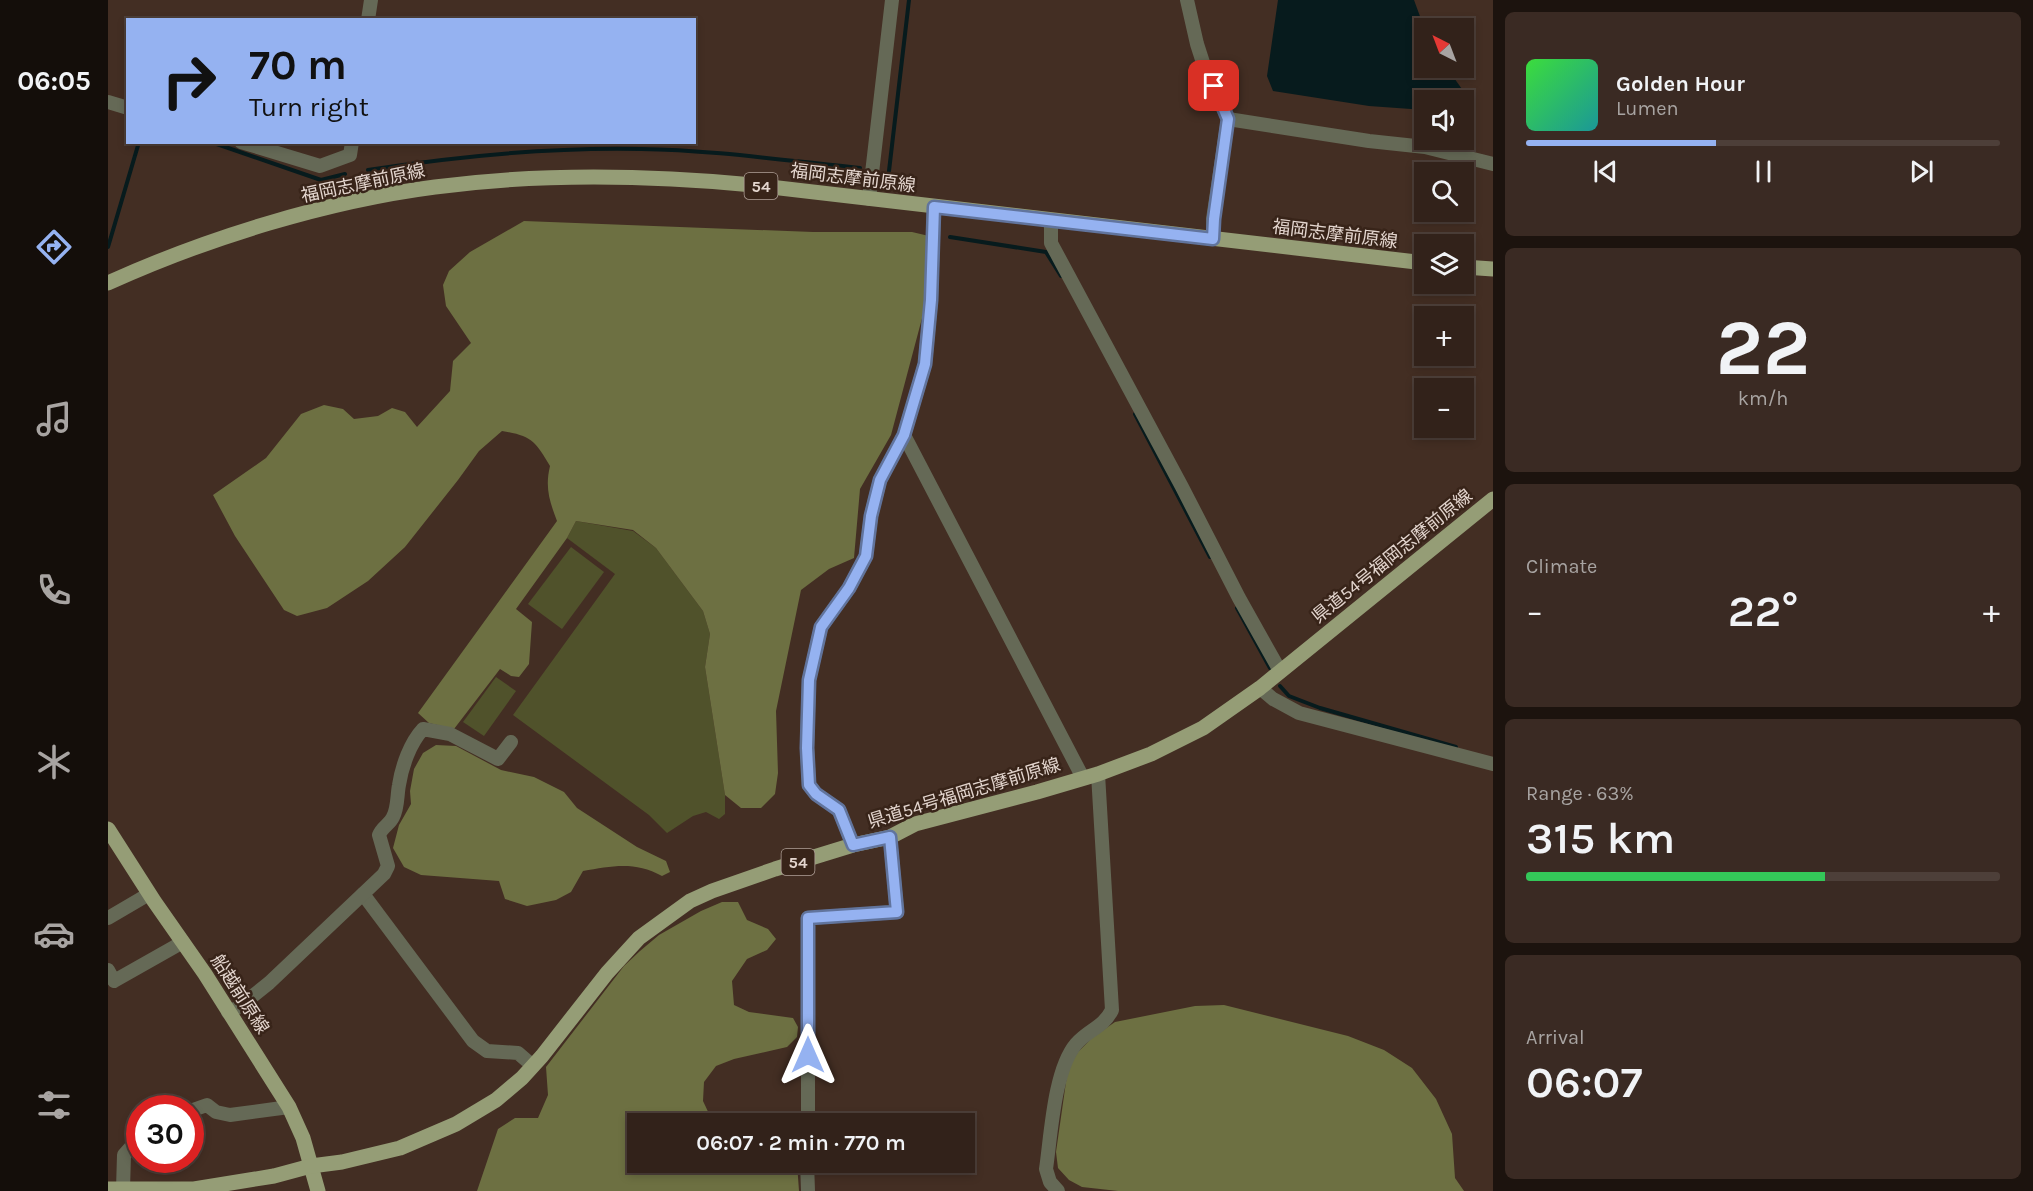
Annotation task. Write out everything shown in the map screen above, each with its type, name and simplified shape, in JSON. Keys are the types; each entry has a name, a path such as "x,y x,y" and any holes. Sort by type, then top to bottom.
{"main road":[{"name":"福岡志摩前原線","path":"108,283 192,249 260,226 382,196 435,187 532,178 632,177 722,182 1414,262"},
{"path":"1474,268 1493,269"},
{"name":"県道54号福岡志摩前原線","path":"116,1189 194,1189 274,1176 400,1148 456,1124 495,1100 533,1066 607,973 639,938 690,901 775,869 853,845 890,837 915,824 1090,776 1151,754 1203,728 1260,688 1493,499"},
{"name":"船越前原線","path":"109,831 149,894 205,974 289,1107 303,1138 318,1191"}],"street":[{"path":"368,18 371,0"},
{"path":"869,199 892,0"},
{"path":"1187,0 1204,65 1228,119 1213,239"},
{"path":"108,102 126,107"},
{"path":"1228,119 1369,141 1425,147 1493,164"},
{"path":"248,144 321,166 350,155 352,144"},
{"path":"853,845 839,810 816,794 809,785 807,748 809,680 821,627 849,588 866,556 871,516 880,480 904,435 925,364 931,300 934,207"},
{"path":"1051,220 1051,243 1280,671"},
{"path":"904,435 1090,776 1112,1010 1107,1021 1089,1032 1075,1045 1061,1072 1046,1169 1050,1182 1058,1191"},
{"path":"1260,688 1272,699 1299,713 1493,764"},
{"path":"228,1012 269,983 384,874 388,866 379,835 394,816 399,782 405,762 423,729 450,734 498,759 511,742"},
{"path":"808,1113 808,918 897,912 890,837"},
{"path":"108,918 149,894"},
{"path":"363,894 473,1041 487,1051 518,1053 533,1066"},
{"path":"108,970 114,981 183,942"},
{"path":"204,1106 207,1105 223,1115 289,1107"},
{"path":"116,1189 126,1153"},
{"path":"807,1173 808,1191"}],"green space":[{"path":"524,221 813,232 912,232 929,236 925,307 891,435 860,489 854,558 829,569 801,590 776,711 778,773 775,794 761,808 741,808 725,795 705,667 710,634 703,611 656,548 633,530 576,521 567,538 516,609 532,622 529,664 519,677 511,676 500,669 454,729 429,723 418,713 557,521 549,493 550,466 532,441 520,435 502,431 479,451 405,547 368,581 327,608 297,616 284,610 235,536 213,495 266,458 301,414 324,405 343,409 354,419 378,416 392,408 405,412 417,427 450,391 453,361 471,343 446,306 443,285 449,271 470,252"},
{"path":"576,521 633,531 656,548 703,611 710,634 705,667 725,795 725,814 719,819 706,812 693,816 667,833 649,815 513,715 615,574 567,538"},
{"path":"571,547 604,572 562,629 528,604"},
{"path":"496,677 516,691 484,736 463,722"},
{"path":"436,745 456,746 501,770 534,777 564,792 577,808 637,847 666,861 670,872 662,876 642,868 623,866 583,871 571,892 556,900 527,906 505,899 499,881 421,875 404,867 393,848 399,825 411,804 410,791 414,769 423,753"},
{"path":"722,902 738,902 747,920 768,929 776,939 767,950 747,959 732,981 734,1005 749,1012 793,1018 798,1027 797,1037 787,1047 734,1059 716,1066 704,1082 703,1101 709,1113 627,1113 627,1173 798,1173 799,1191 477,1191 498,1129 515,1118 538,1118 548,1095 546,1067 624,966 659,935"},
{"path":"1224,1005 1348,1036 1384,1050 1412,1068 1436,1099 1452,1134 1455,1178 1464,1191 1118,1191 1082,1187 1069,1180 1058,1168 1056,1152 1068,1068 1078,1052 1092,1038 1115,1022 1195,1006"}],"shaded area":[{"path":"1278,0 1414,0 1421,18 1414,18 1414,78 1454,78 1463,90 1414,90 1414,109 1369,106 1273,91 1267,76"}],"waterway":[{"path":"889,171 909,0"},
{"path":"108,247 138,144"},
{"path":"217,144 321,180 345,174"},
{"path":"368,170 436,161 572,149 696,151 860,168"},
{"path":"950,237 1046,252 1061,276"},
{"path":"1135,414 1210,557"},
{"path":"1237,608 1270,668"},
{"path":"1280,686 1289,696 1320,708 1456,747"}],"route":[{"path":"808,1055 808,918 897,912 890,837 853,845 839,810 816,794 809,785 807,748 809,680 821,627 849,588 866,556 871,516 880,480 904,435 925,364 931,300 934,207 1213,239 1228,119 1214,86"}]}
